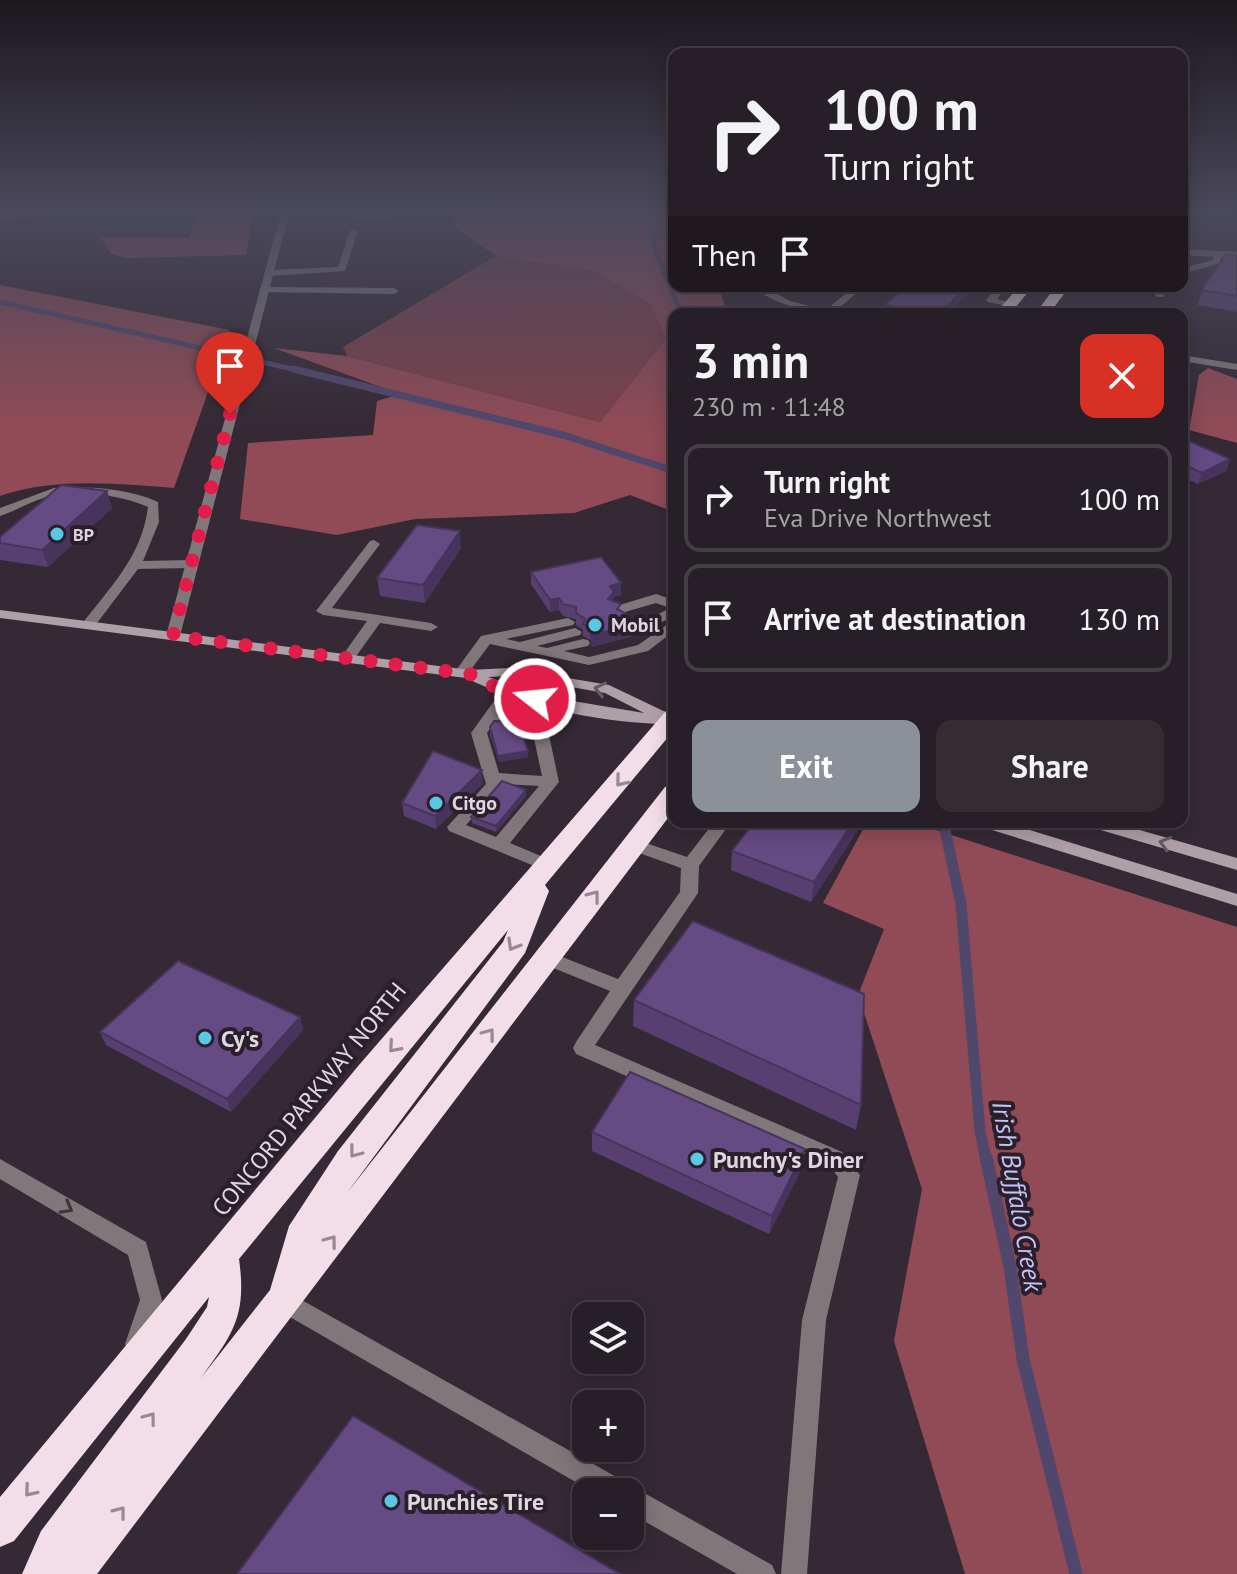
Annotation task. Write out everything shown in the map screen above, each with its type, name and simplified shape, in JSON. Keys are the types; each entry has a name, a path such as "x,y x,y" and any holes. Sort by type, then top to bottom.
{"highway":[{"path":"1008,308 1021,292"},
{"name":"CONCORD PARKWAY NORTH","path":"0,1527 370,1074 668,725"},
{"path":"72,1574 668,801"},
{"path":"284,1301 301,1237 349,1161 515,946 546,870"},
{"path":"42,1574 55,1545 199,1351 223,1313 227,1294 222,1258"}],"main road":[{"path":"0,614 466,674 509,672 609,689 668,717"},
{"path":"466,674 507,693 592,711 668,719"},
{"path":"1004,828 1237,891"},
{"path":"1114,828 1237,864"},
{"path":"1123,862 1237,900"}],"street":[{"path":"173,636 266,282"},
{"path":"264,290 394,291"},
{"path":"767,292 787,303 810,308"},
{"path":"838,308 853,292"},
{"path":"997,292 991,300 1003,308"},
{"path":"1188,361 1237,367"},
{"path":"0,512 52,492 147,501 154,505 154,516 133,565 89,624"},
{"path":"374,544 323,611 431,627"},
{"path":"133,565 190,564"},
{"path":"668,604 656,598 627,620 668,607"},
{"path":"347,659 376,618"},
{"path":"486,639 589,661 643,648 668,629"},
{"path":"546,652 576,633"},
{"path":"486,639 576,633"},
{"path":"520,646 576,633"},
{"path":"466,674 486,639"},
{"path":"507,693 479,733 494,785 455,827 499,845 546,870"},
{"path":"492,714 539,726 551,782"},
{"path":"492,778 551,782"},
{"path":"499,845 551,782"},
{"path":"718,828 690,865 689,893 583,1048 835,1158 849,1175 814,1320 794,1574"},
{"path":"634,845 690,865"},
{"path":"547,958 622,988"},
{"path":"0,1168 138,1249 151,1300 128,1373"},
{"path":"284,1301 594,1478"},
{"path":"644,1507 763,1574"}],"shaded area":[{"path":"452,282 613,282 651,305 667,339 600,422 347,356 343,347"},
{"path":"613,282 668,282 668,292 720,292 725,306 732,308 668,308 668,510 630,495 574,513 415,519 337,535 240,519 248,443 373,435 377,401 400,394 274,348 347,356 600,422 666,339 651,305"},
{"path":"0,285 230,330 174,488 65,484 0,496"},
{"path":"1208,368 1237,379 1237,443 1189,430 1199,375"},
{"path":"864,828 930,828 1237,927 1237,1574 965,1574 894,1341 922,1189 858,995 884,929 823,903"}],"building":[{"path":"1207,282 1237,282 1237,296 1202,290"},
{"path":"900,292 962,292 945,308 885,305"},
{"path":"1188,441 1230,459 1202,473 1188,467"},
{"path":"61,485 107,491 42,550 0,543 0,537"},
{"path":"417,525 460,531 423,585 377,578"},
{"path":"601,557 621,583 610,586 614,592 608,599 621,604 617,609 628,615 628,622 634,624 591,635 592,629 583,624 585,619 576,613 576,607 563,604 559,598 550,600 531,572"},
{"path":"494,721 518,722 528,751 498,756 490,727"},
{"name":"Citgo","path":"433,751 482,770 435,816 402,803"},
{"path":"502,781 526,790 496,826 471,817"},
{"path":"749,828 849,828 814,882 732,851"},
{"path":"693,921 864,994 861,1105 634,1000"},
{"name":"Cy's","path":"178,961 300,1017 227,1099 100,1032"},
{"name":"Punchy's Diner","path":"630,1072 805,1149 772,1216 592,1132"},
{"name":"Punchies Tire","path":"353,1416 572,1546 572,1550 579,1550 620,1574 237,1574"}],"waterway":[{"name":"Irish Buffalo Creek","path":"672,292 679,308"},
{"path":"0,302 301,371"},
{"path":"293,369 563,435 668,469"},
{"name":"Irish Buffalo Creek","path":"944,828 945,832"},
{"name":"Irish Buffalo Creek","path":"945,830 961,904 980,1131 986,1159"},
{"name":"Irish Buffalo Creek","path":"986,1157 1010,1267 1023,1359 1076,1574"}],"place":[{"name":"BP","path":"57,534"},
{"name":"Mobil","path":"595,625"},
{"name":"Citgo","path":"436,803"},
{"name":"Cy's","path":"205,1038"},
{"name":"Punchy's Diner","path":"697,1159"},
{"name":"Punchies Tire","path":"391,1501"}],"route":[{"path":"230,414 173,636 470,674 507,693 535,699"}]}
